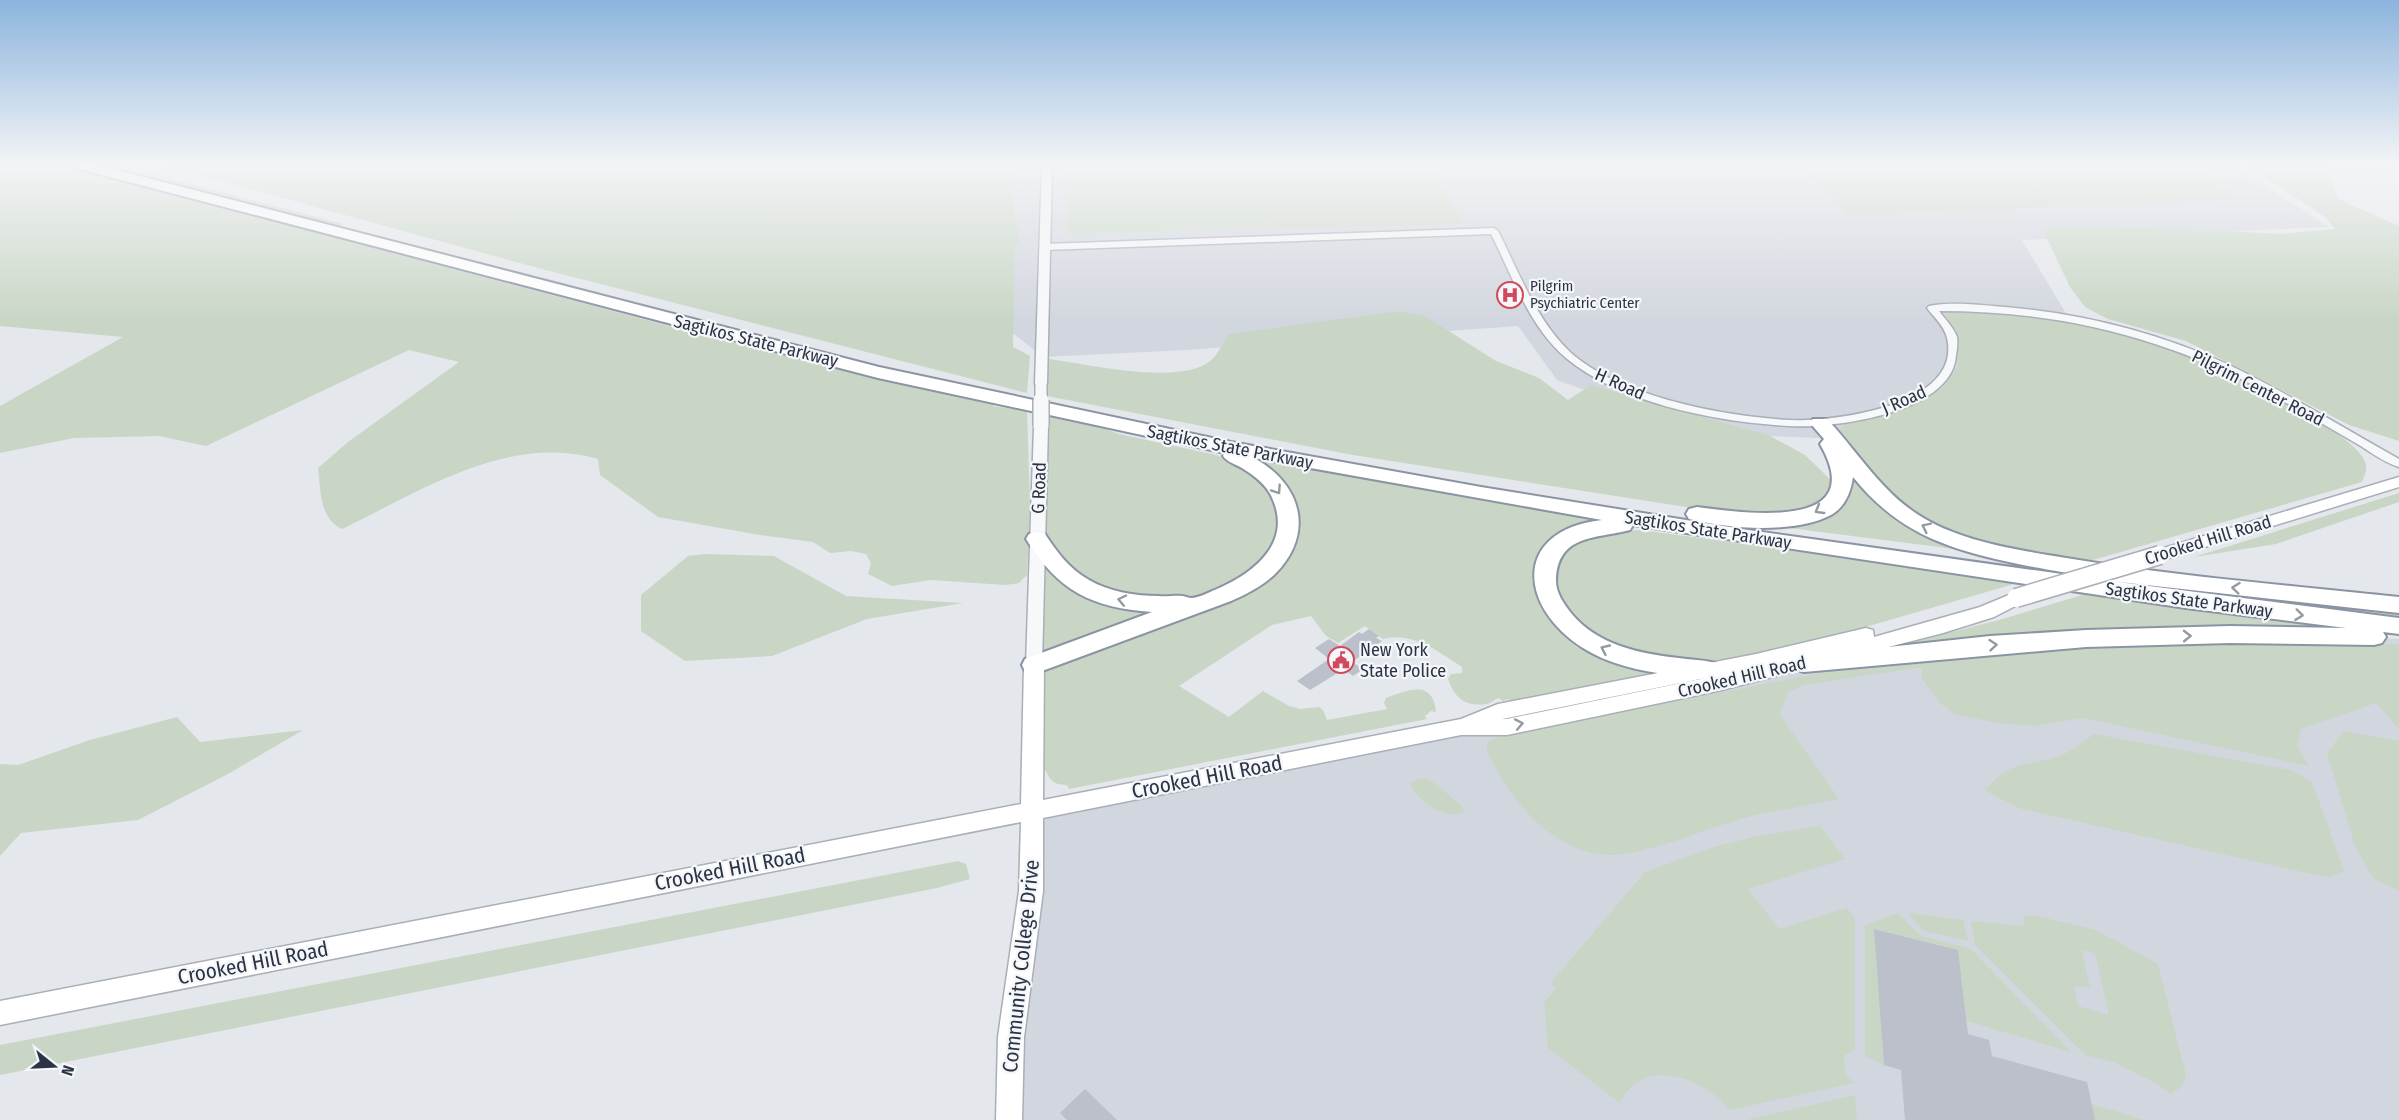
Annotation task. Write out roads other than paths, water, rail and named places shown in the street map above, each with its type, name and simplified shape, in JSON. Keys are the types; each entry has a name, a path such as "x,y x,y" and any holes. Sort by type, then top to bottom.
{"highway":[{"name":"Sagtikos State Parkway","path":"283,217 856,366 1172,436 1481,494 1748,537 2186,600 2399,626"},
{"name":"Sagtikos State Parkway","path":"333,217 748,330 937,377 1263,445 1582,501 1878,545 2125,576 2399,604"},
{"path":"1582,501 1750,520 1794,520 1810,516 1825,508 1835,499 1841,489 1843,477 1840,463 1820,423"},
{"path":"1820,423 1891,507 1917,523 1955,540 1982,548 2125,576"},
{"path":"1034,665 1244,585 1266,570 1282,549 1289,526 1289,516 1276,486 1254,466 1227,454 1172,436"},
{"path":"1711,670 1632,659 1592,643 1568,625 1551,606 1543,585 1545,565 1549,556 1562,541 1580,532 1602,526 1626,525 1748,537"},
{"path":"1037,539 1052,564 1068,578 1092,591 1117,600 1146,604 1201,603"},
{"path":"1804,663 1991,645 2122,638 2256,635 2399,638"}],"main road":[{"name":"Crooked Hill Road","path":"0,1013 1461,727 1498,712 1756,661 2016,598 2399,482"},
{"name":"Crooked Hill Road","path":"1461,727 1507,727 1676,693 1804,663 1946,625 1987,612 2016,598"},
{"name":"G Road","path":"1031,812 1034,665"},
{"name":"Community College Drive","path":"1010,1120 1011,1037 1031,891 1031,812"}],"street":[{"name":"G Road","path":"1034,665 1046,217"},
{"name":"H Road","path":"1045,248 1494,231 1543,325 1566,354 1583,367 1634,391 1678,405 1757,419 1820,423"},
{"name":"J Road","path":"1820,423 1848,420 1896,407 1916,398 1944,377 1951,366 1952,340 1946,327 1932,308"},
{"name":"Pilgrim Center Road","path":"1932,308 2022,310 2078,319 2155,340 2239,374 2399,464"}],"place":[{"name":"Pilgrim Psychiatric Center","path":"1510,295"},
{"name":"New York State Police","path":"1341,660"}]}
